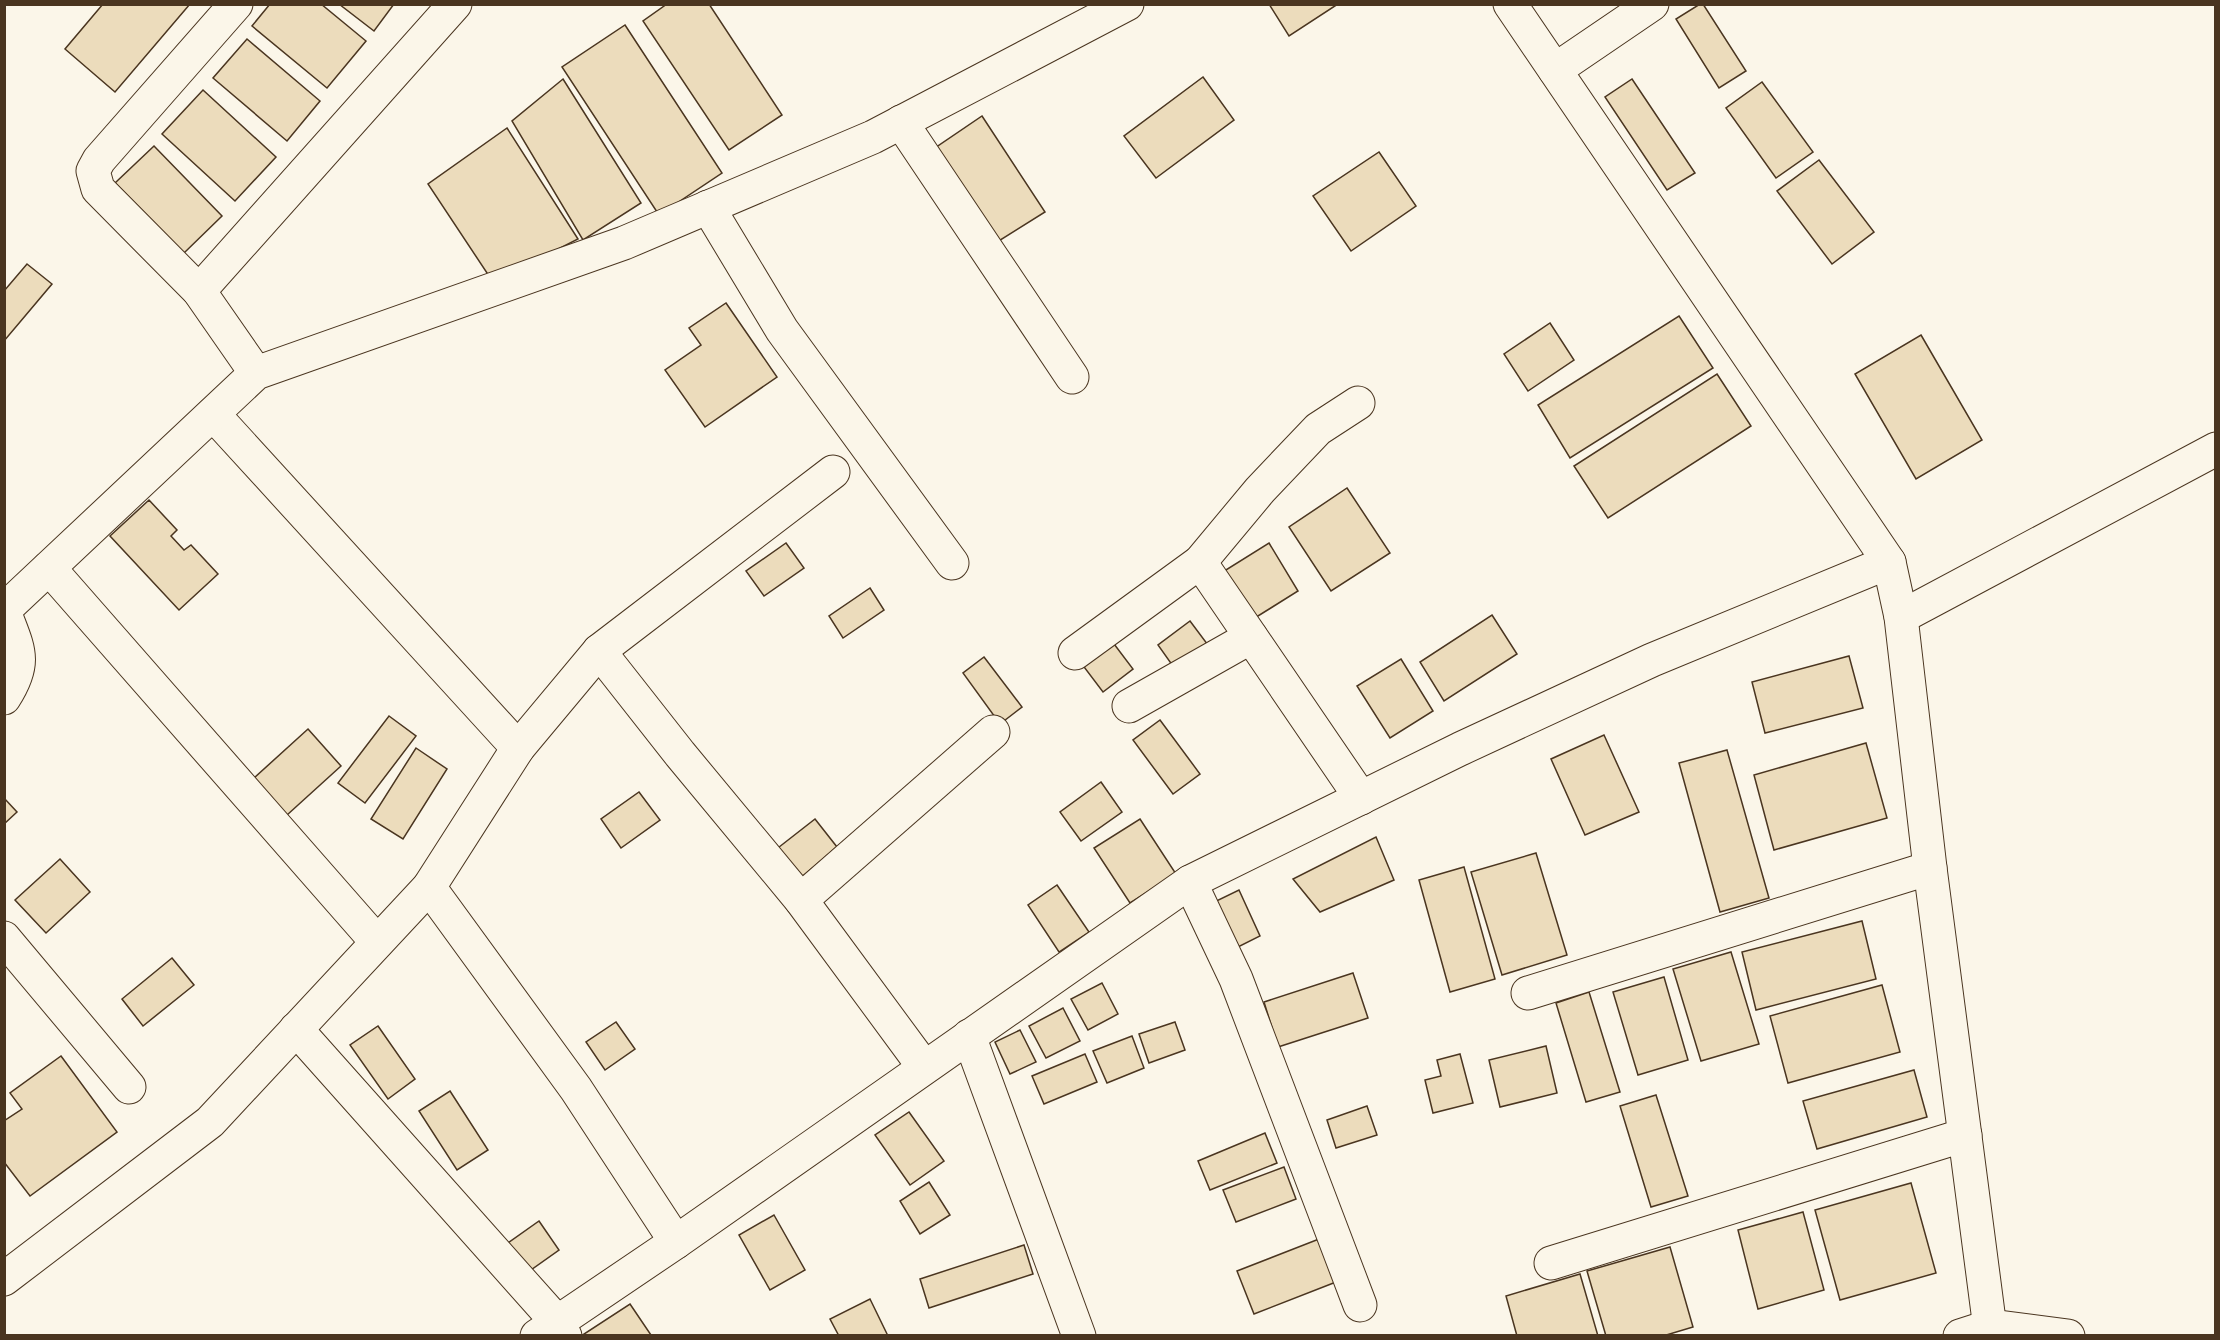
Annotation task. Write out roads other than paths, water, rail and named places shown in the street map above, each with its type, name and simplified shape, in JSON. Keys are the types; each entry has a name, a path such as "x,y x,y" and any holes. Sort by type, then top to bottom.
{"street":[{"path":"236,4 99,160 93,171 99,189 199,291 256,373"},
{"path":"199,291 455,4"},
{"path":"4,698 14,683 20,655 4,610 256,373 624,243 873,137 1127,4"},
{"path":"1510,4 1889,562 1901,616 1930,868 1991,1330"},
{"path":"1555,70 1652,4"},
{"path":"901,122 1072,377"},
{"path":"708,207 782,330 952,563"},
{"path":"1075,653 1200,562 1260,490 1318,429 1358,403"},
{"path":"213,414 518,748"},
{"path":"1901,616 2216,449"},
{"path":"4,1279 210,1122 429,887 518,748 599,651 833,472"},
{"path":"1200,562 1361,798"},
{"path":"296,1029 554,1331 676,1242 1190,882 1652,660 1889,562"},
{"path":"49,568 377,942"},
{"path":"1129,706 1251,637"},
{"path":"599,651 680,754 801,900 924,1067"},
{"path":"801,900 993,732"},
{"path":"1528,993 1930,868"},
{"path":"1190,882 1236,980 1360,1305"},
{"path":"429,887 576,1089 676,1242"},
{"path":"4,938 129,1087"},
{"path":"969,1036 1079,1335"},
{"path":"1551,1263 1965,1136"},
{"path":"1960,1335 1991,1330 2068,1335"}]}
